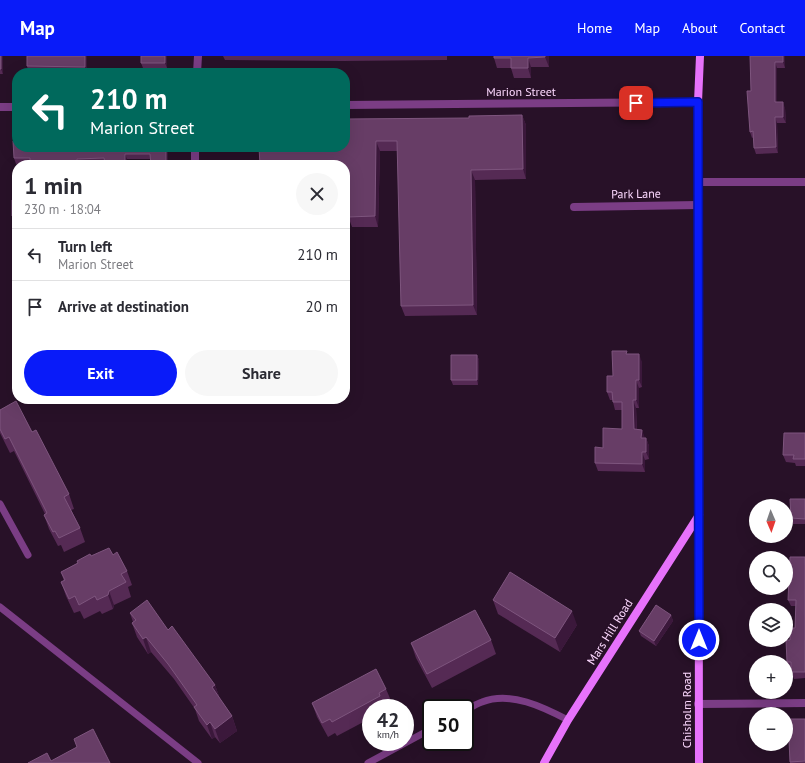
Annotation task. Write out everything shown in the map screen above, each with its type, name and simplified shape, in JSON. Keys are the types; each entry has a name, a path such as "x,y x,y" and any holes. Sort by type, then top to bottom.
{"main road":[{"name":"Chisholm Road","path":"699,763 698,102 700,56"},
{"name":"Mars Hill Road","path":"544,763 568,720 699,514"}],"street":[{"path":"197,68 198,56"},
{"name":"Marion Street","path":"350,105 698,102"},
{"path":"0,107 12,107"},
{"path":"698,182 805,182"},
{"name":"Park Lane","path":"574,207 698,206"},
{"path":"698,704 805,703"}],"lane":[{"path":"0,504 28,555"},
{"path":"0,607 198,763"},
{"path":"474,706 482,702 496,699 512,699 531,703 568,720"},
{"path":"368,763 422,734"}],"building":[{"path":"1,56 1,69 0,69"},
{"path":"27,56 85,56 85,67 27,66"},
{"path":"141,56 165,56 165,63 141,63"},
{"path":"494,56 545,57 528,58 528,68 511,68 511,58 494,58"},
{"path":"750,56 783,56 783,62 775,62 775,102 783,102 783,117 775,117 776,147 754,148 753,131 750,132 747,91 751,91"},
{"path":"522,115 523,169 471,170 473,305 401,306 397,141 376,141 375,216 350,217 350,160 260,160 259,152 350,152 350,119 469,118 469,116"},
{"path":"14,152 166,152 166,160 151,160 150,154 125,154 125,160 104,160 104,158 77,160 30,160 30,158 14,158"},
{"path":"612,351 627,351 626,354 639,354 639,380 636,380 636,400 633,400 634,429 642,430 641,438 646,438 646,452 642,452 642,464 595,463 595,447 603,448 603,428 622,429 622,402 613,402 612,392 607,392 607,376 613,376"},
{"path":"451,355 477,355 477,380 451,380"},
{"path":"12,403 18,404 32,432 36,430 69,494 64,497 80,528 59,538 55,531 53,532 44,515 47,513 9,437 5,439 0,429 0,410"},
{"path":"784,433 805,433 805,459 793,459 794,455 783,455"},
{"path":"793,499 805,499 805,519 793,518"},
{"path":"109,548 113,555 117,552 127,571 121,574 126,582 109,591 108,595 97,600 95,596 79,605 75,596 69,599 61,582 65,580 61,572 78,563 77,561 90,554 91,556"},
{"path":"793,557 805,557 805,672 793,672 793,655 787,655 786,647 793,647 793,628 795,628 796,600 788,600 788,595 793,595"},
{"path":"510,572 572,611 555,638 493,600"},
{"path":"147,600 168,630 172,626 215,685 212,687 232,716 215,729 210,722 207,725 194,707 197,705 168,664 146,637 143,639 132,623 136,620 130,613"},
{"path":"656,605 671,615 654,641 639,631"},
{"path":"475,610 491,640 427,674 411,643"},
{"path":"376,669 386,689 379,693 380,696 374,699 362,699 362,706 332,722 330,719 322,723 312,703"},
{"path":"793,719 805,719 805,761 790,762 789,751 793,751"},
{"path":"93,729 110,763 28,763 47,753 51,761 77,747 74,739"}],"route":[{"path":"636,103 698,102 699,640"}]}
